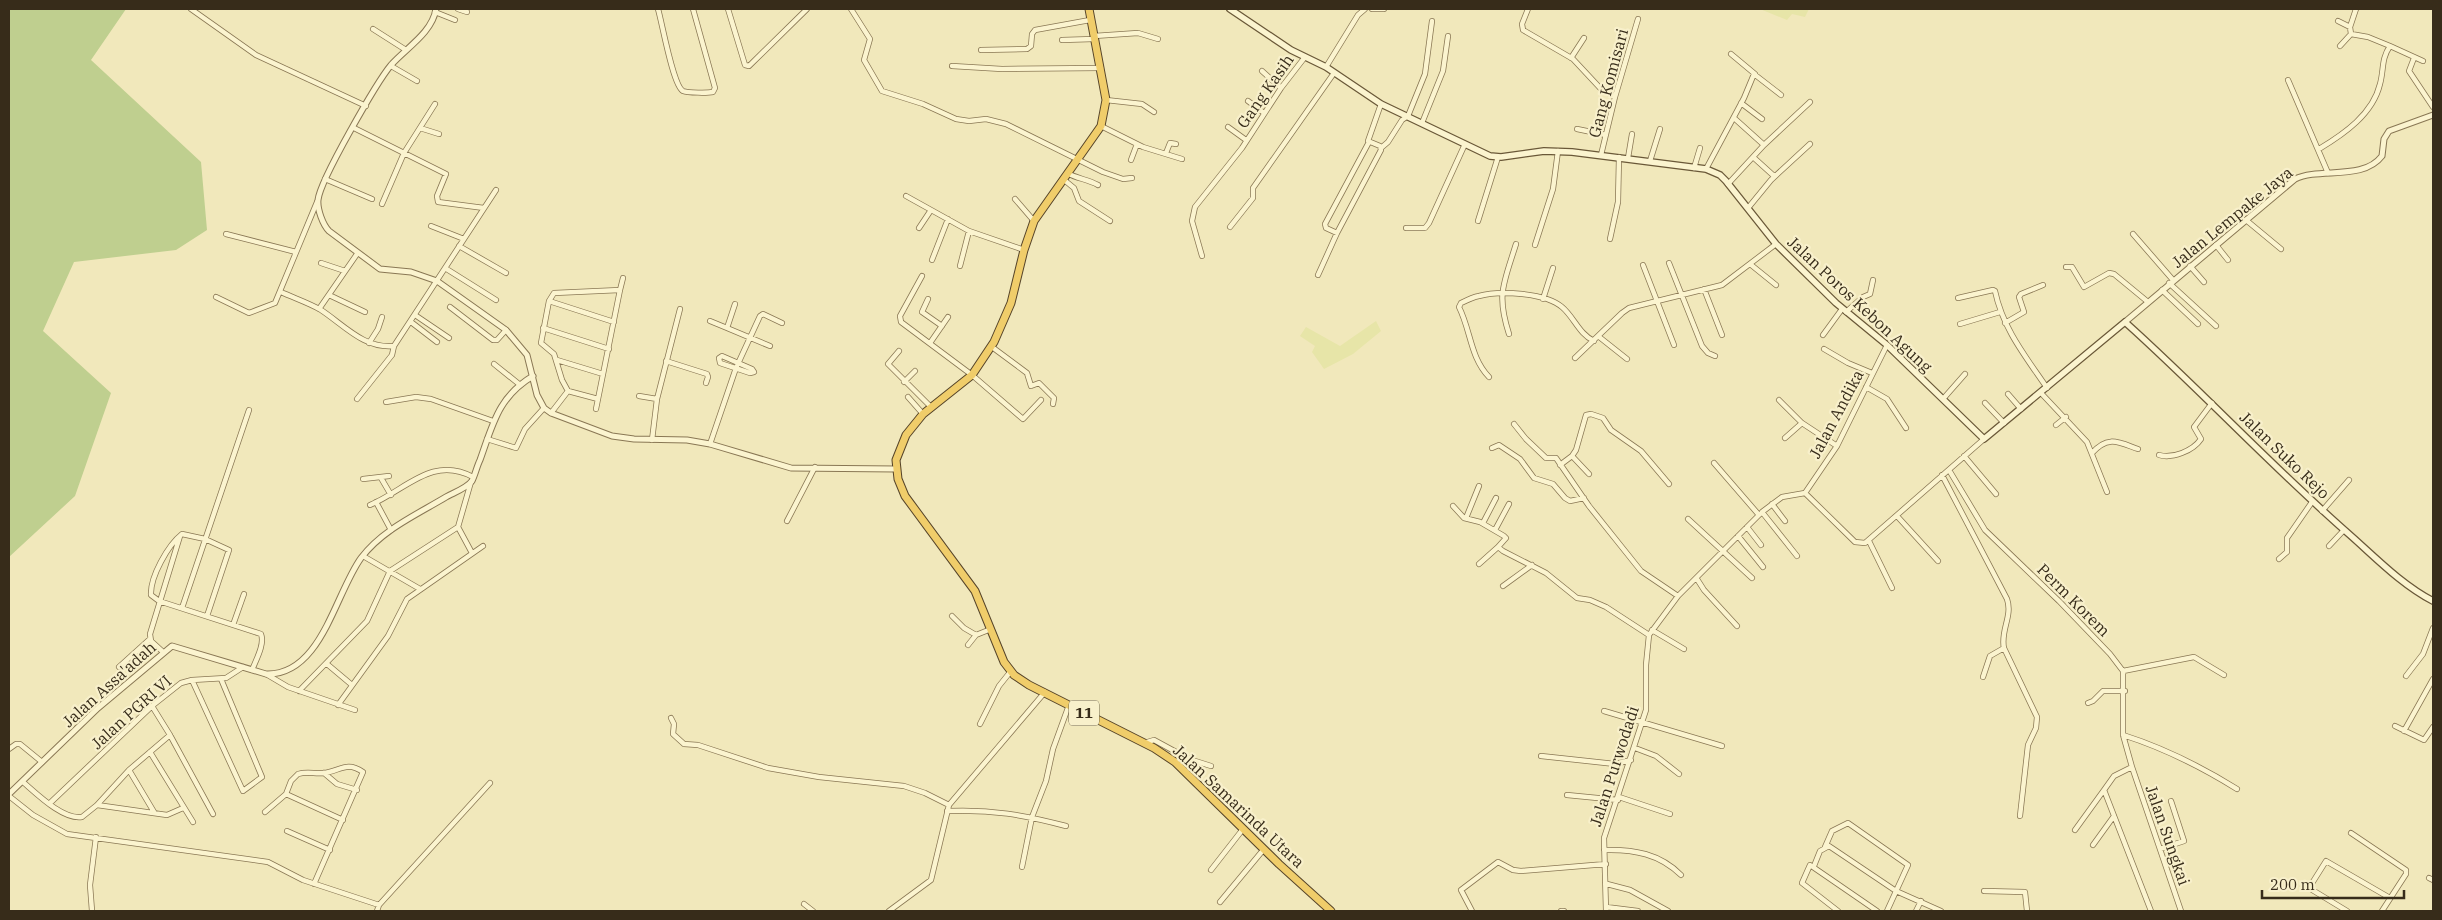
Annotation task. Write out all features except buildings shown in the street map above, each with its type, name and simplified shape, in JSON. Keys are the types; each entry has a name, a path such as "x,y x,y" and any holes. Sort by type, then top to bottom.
{"highway":[{"path":"896,469 902,442 923,414 930,406 972,375 992,347 1011,303 1024,250 1034,221 1101,126 1106,100 1089,9"},
{"name":"Jalan Samarinda Utara","path":"896,469 905,496 975,591 1002,658 1012,671 1020,679 1144,743 1175,762 1331,911"}],"main road":[{"path":"1230,9 1382,104 1490,156 1498,157 1524,152 1558,151 1706,168"},
{"name":"Jalan Poros Kebon Agung","path":"1706,168 1720,175 1776,244 1844,310 1887,345 1984,440"},
{"path":"1984,440 2124,322"},
{"name":"Jalan Suko Rejo","path":"2124,322 2212,403 2322,511 2411,587 2432,598"}],"street":[{"path":"191,9 256,55 366,106"},
{"path":"458,9 467,12"},
{"path":"658,9 669,58 678,86 682,91 706,94 713,92 715,88 693,9"},
{"path":"728,9 745,65 749,66 807,9"},
{"path":"851,9 870,39 864,60 882,91 906,97 956,119 969,121 986,119 1006,124 1077,160 1118,178 1132,178"},
{"path":"1326,68 1358,15 1365,9"},
{"path":"1372,9 1384,9"},
{"path":"1528,9 1522,24 1523,30 1571,58 1601,90 1615,97"},
{"path":"2351,34 2350,27 2356,9"},
{"path":"216,297 250,313 258,308 274,305 281,292 325,179 391,66 426,29 435,10 455,20"},
{"name":"Gang Komisari","path":"1602,155 1615,97 1638,19"},
{"path":"982,50 1027,49 1031,46 1032,34 1036,30 1090,20"},
{"path":"2338,20 2350,27"},
{"path":"1318,275 1337,233 1381,148 1388,142 1402,120 1408,116 1426,70 1432,21"},
{"path":"373,29 406,50"},
{"path":"1062,40 1134,33 1158,40"},
{"path":"2340,46 2351,34"},
{"path":"2351,34 2368,37 2423,61"},
{"path":"1422,123 1443,72 1448,36"},
{"path":"1571,58 1584,38"},
{"path":"2319,149 2350,129 2362,117 2378,91 2383,60 2390,46"},
{"path":"1730,54 1781,95"},
{"name":"Gang Kasih","path":"1202,256 1193,229 1193,213 1199,200 1235,157 1281,88 1305,57"},
{"path":"2414,58 2409,71 2433,107"},
{"path":"391,66 417,81"},
{"path":"952,66 1002,69 1101,68"},
{"path":"1262,71 1281,88"},
{"path":"1230,227 1253,198 1252,188 1334,73"},
{"path":"1706,168 1734,118 1755,74"},
{"path":"2288,80 2328,173"},
{"path":"1106,100 1142,104 1154,112"},
{"path":"1248,101 1264,113"},
{"path":"1728,184 1764,145 1810,102"},
{"path":"1741,103 1762,119"},
{"path":"382,204 404,153 435,104"},
{"path":"1337,233 1326,228 1325,224 1369,142 1382,104"},
{"name":"Jalan Lempake Jaya","path":"2124,322 2295,179 2306,175 2348,171 2376,162 2382,156 2384,139 2389,131 2433,115"},
{"path":"1734,118 1764,145"},
{"path":"1101,126 1137,144 1182,159"},
{"path":"1228,127 1246,140"},
{"path":"354,128 447,175 437,196 438,202 484,208"},
{"path":"420,128 439,134"},
{"path":"1650,161 1660,128"},
{"path":"1577,129 1606,135"},
{"path":"1628,158 1632,134"},
{"path":"1369,142 1381,148"},
{"path":"1131,160 1137,144"},
{"path":"1166,153 1170,144 1176,144"},
{"path":"1406,228 1424,228 1429,223 1465,144"},
{"path":"1748,208 1774,176 1810,144"},
{"path":"1694,168 1700,148"},
{"path":"1535,245 1553,189 1558,151"},
{"path":"1478,221 1498,157"},
{"path":"1610,239 1618,202 1620,157"},
{"path":"1753,158 1774,176"},
{"path":"1065,176 1079,180 1088,180 1098,185"},
{"path":"1065,176 1074,188 1079,201 1110,221"},
{"path":"325,179 372,199"},
{"path":"356,399 392,355 394,346 496,190"},
{"path":"906,196 969,231 1024,250"},
{"path":"1015,199 1034,221"},
{"path":"317,202 326,228 357,254 381,270 411,272 437,280 506,330 527,355 537,395 544,408 550,413 612,436 652,440 670,439 710,444 791,468 896,469"},
{"path":"919,228 931,210"},
{"path":"932,260 948,220"},
{"path":"2246,220 2281,249"},
{"path":"431,226 464,239"},
{"path":"960,266 969,231"},
{"path":"226,234 296,252"},
{"path":"2133,234 2171,282 2216,326"},
{"path":"1510,334 1502,310 1501,293 1516,244"},
{"path":"1575,358 1622,312 1629,308 1726,283 1776,244"},
{"path":"2216,245 2228,260"},
{"path":"459,246 506,273"},
{"path":"319,309 357,254"},
{"path":"321,263 345,271"},
{"path":"1669,263 1702,346 1708,353 1715,356"},
{"path":"1750,264 1776,285"},
{"path":"1643,265 1674,345"},
{"path":"2190,266 2204,282"},
{"path":"2066,267 2072,267 2084,287 2109,273 2114,274 2148,302"},
{"path":"445,268 496,300"},
{"path":"1543,299 1553,268"},
{"path":"922,276 900,319 972,375 1024,420 1041,400"},
{"path":"596,409 623,278"},
{"path":"1823,335 1844,310 1870,294 1873,280"},
{"path":"2005,323 2024,312 2019,297 2021,294 2043,285"},
{"path":"1704,289 1722,335"},
{"path":"568,392 562,380 557,360 550,350 541,343 549,301 556,293 620,290"},
{"path":"1958,298 1994,290 2005,323 2023,354 2047,388"},
{"path":"2162,290 2198,324"},
{"path":"281,292 319,309 369,342 380,346 394,346"},
{"path":"1489,377 1482,370 1474,354 1459,307 1462,303 1479,296 1501,293 1543,299 1562,307 1584,335 1594,340"},
{"path":"329,295 365,312"},
{"path":"928,299 923,314 942,326"},
{"path":"549,301 614,322"},
{"path":"727,328 735,304"},
{"path":"450,307 493,340 497,340 506,330"},
{"path":"652,440 657,398 680,308"},
{"path":"1960,324 2000,312"},
{"path":"415,315 449,338"},
{"path":"710,444 737,365 761,315 782,323"},
{"path":"930,343 948,317"},
{"path":"369,342 382,318"},
{"path":"710,321 770,346"},
{"path":"410,322 437,342"},
{"path":"543,328 609,348"},
{"path":"1598,336 1627,359"},
{"name":"Jalan Andika","path":"1805,493 1837,446 1887,345"},
{"path":"992,347 1028,374 1030,386 1037,382 1042,385 1054,398 1053,404"},
{"path":"1824,349 1848,363 1872,373"},
{"path":"888,364 899,351"},
{"path":"883,359 930,406"},
{"path":"557,360 603,374"},
{"path":"666,361 706,374 708,376 706,384"},
{"path":"494,364 519,384"},
{"path":"904,382 915,370"},
{"path":"1943,400 1965,374"},
{"path":"299,692 367,621 390,571 458,527 472,480 503,401 519,384 532,376"},
{"path":"1866,387 1887,399 1906,428"},
{"path":"568,392 598,399"},
{"path":"550,413 568,392"},
{"path":"2041,393 2084,437 2107,492"},
{"path":"2008,394 2021,409"},
{"path":"386,402 416,396 431,399 494,421"},
{"path":"639,396 657,398"},
{"path":"908,397 923,414"},
{"path":"1780,400 1802,423 1837,446"},
{"path":"1985,403 2004,423"},
{"path":"2159,455 2170,457 2195,446 2201,439 2194,428 2212,403"},
{"path":"487,439 516,448 525,429 544,408"},
{"path":"182,608 249,410"},
{"path":"1560,465 1572,456 1576,450 1586,415 1591,414 1603,418 1611,430 1641,451 1669,484"},
{"path":"2056,425 2066,417"},
{"path":"1785,438 1802,423"},
{"path":"1514,424 1541,454 1548,458 1554,457 1645,575 1678,596"},
{"path":"1651,632 1678,596 1747,527 1782,497 1805,493 1857,544 1869,540 1984,440"},
{"path":"2092,453 2100,445 2108,441 2138,449"},
{"path":"1492,448 1499,445 1515,454 1534,478 1552,484 1570,501 1584,498"},
{"path":"1572,456 1589,474"},
{"path":"1964,456 1996,494"},
{"path":"1714,463 1797,556"},
{"path":"788,521 815,468"},
{"path":"370,505 391,495 427,473 440,469 452,470 472,480"},
{"name":"Perm Korem","path":"1949,470 1985,530 2059,601 2110,654 2123,671"},
{"path":"1942,475 2007,599 2010,609 2002,636 2004,648 2037,717 2038,722 2028,745 2020,816"},
{"path":"363,479 389,476"},
{"path":"381,478 391,495"},
{"name":"Jalan Assa'adah","path":"9,795 98,708 163,652 175,646 266,674 286,673 312,651 363,556 378,538 472,480"},
{"path":"2322,511 2349,480"},
{"path":"1466,518 1479,486"},
{"path":"1483,523 1496,498"},
{"path":"376,502 391,530"},
{"path":"2279,559 2287,552 2287,538 2312,502"},
{"path":"1495,530 1508,504"},
{"path":"1772,504 1785,521"},
{"path":"1453,506 1466,518 1483,523 1506,538 1478,564"},
{"path":"1896,516 1938,561"},
{"path":"1688,519 1752,578"},
{"path":"458,527 472,553"},
{"path":"1747,527 1761,545"},
{"path":"2330,546 2344,530"},
{"path":"207,616 230,552 227,548 205,539 185,534 180,536 165,554 151,591 152,597 263,636 252,670"},
{"path":"119,667 150,639 159,601 180,536"},
{"path":"1738,536 1762,567"},
{"path":"1869,540 1892,588"},
{"path":"338,705 388,636 406,599 483,546"},
{"path":"1498,547 1550,576 1577,598 1590,600 1606,607 1684,649"},
{"path":"363,556 420,589"},
{"path":"1502,586 1532,565"},
{"path":"1697,579 1704,590 1737,626"},
{"path":"233,625 244,594"},
{"path":"952,616 964,628 976,635"},
{"path":"2406,676 2422,654 2433,628"},
{"path":"968,644 976,635 991,630"},
{"name":"Jalan Purwodadi","path":"1606,909 1605,834 1619,799 1644,722 1647,705 1646,665 1651,632"},
{"path":"150,639 163,652"},
{"path":"1983,677 1990,656 2004,648"},
{"path":"2075,830 2114,776 2132,768 2123,735 2125,691 2123,671 2194,657 2224,675"},
{"path":"327,664 352,685"},
{"name":"Jalan PGRI VI","path":"49,804 152,706 181,683 192,680 221,679 233,675 243,667"},
{"path":"980,724 999,686 1012,671"},
{"path":"266,674 279,683 299,692 355,710"},
{"path":"192,680 244,791 262,777 221,679"},
{"path":"2404,731 2433,679"},
{"path":"2088,703 2093,702 2103,692 2125,691"},
{"path":"889,911 931,880 949,805 1045,692"},
{"path":"1022,867 1032,817 1069,705"},
{"path":"152,706 213,814"},
{"path":"1604,711 1722,746"},
{"path":"671,718 674,724 673,734 684,744 698,745 768,768 819,777 904,786 925,793 949,805"},
{"path":"2395,726 2424,740 2433,727"},
{"path":"23,782 49,804 70,816 79,818 97,805 129,770 170,735"},
{"path":"2123,735 2149,743 2194,763 2237,789"},
{"path":"1144,743 1154,740 1189,759 1211,766"},
{"path":"9,749 16,744 20,744 42,762"},
{"path":"1635,748 1656,756 1679,774"},
{"path":"150,752 182,808 193,822"},
{"path":"1541,756 1615,764 1631,760"},
{"path":"266,812 286,794 291,782 298,774 324,773 344,767 361,770 363,775 357,790 314,884"},
{"name":"Jalan Sungkai","path":"2132,768 2181,911"},
{"path":"129,770 154,812"},
{"path":"324,773 337,784 357,790"},
{"path":"377,911 379,905 490,783"},
{"path":"2104,790 2151,911"},
{"path":"286,794 344,820"},
{"path":"9,795 33,815 62,832 268,862 314,884 379,905"},
{"path":"1567,795 1619,799 1670,814"},
{"path":"2160,849 2184,841 2171,801"},
{"path":"97,805 169,815 182,808"},
{"path":"947,811 984,809 1032,817 1066,826"},
{"path":"2093,845 2114,816"},
{"path":"1814,866 1820,851 1825,847 1832,831 1848,823 1908,865 1887,911"},
{"path":"1211,870 1243,829"},
{"path":"287,831 330,850"},
{"path":"2351,833 2406,870 2406,874 2382,911"},
{"path":"92,911 90,885 96,837"},
{"path":"1825,847 1829,846 1896,891 1941,911"},
{"path":"1220,902 1264,849"},
{"path":"1604,850 1629,850 1654,855 1668,862 1681,875"},
{"path":"2347,911 2309,888 2326,861 2343,869 2390,898"},
{"path":"1472,911 1463,898 1461,889 1498,862 1513,870 1521,871 1606,864"},
{"path":"1838,911 1802,883 1810,865 1876,911"},
{"path":"1607,884 1630,890 1668,911"},
{"path":"1984,891 2025,892 2027,911"},
{"path":"1916,911 1921,901"},
{"path":"804,904 813,911"},
{"path":"1606,909 1638,911"}],"shaded area":[{"path":"1760,9 1809,9 1805,17 1792,14 1787,20"},
{"path":"1376,321 1381,331 1353,354 1324,369 1312,352 1315,346 1300,336 1306,327 1340,346"}],"green space":[{"path":"9,9 126,9 91,60 201,162 207,230 176,250 74,262 43,331 111,393 75,496 9,557"}]}
